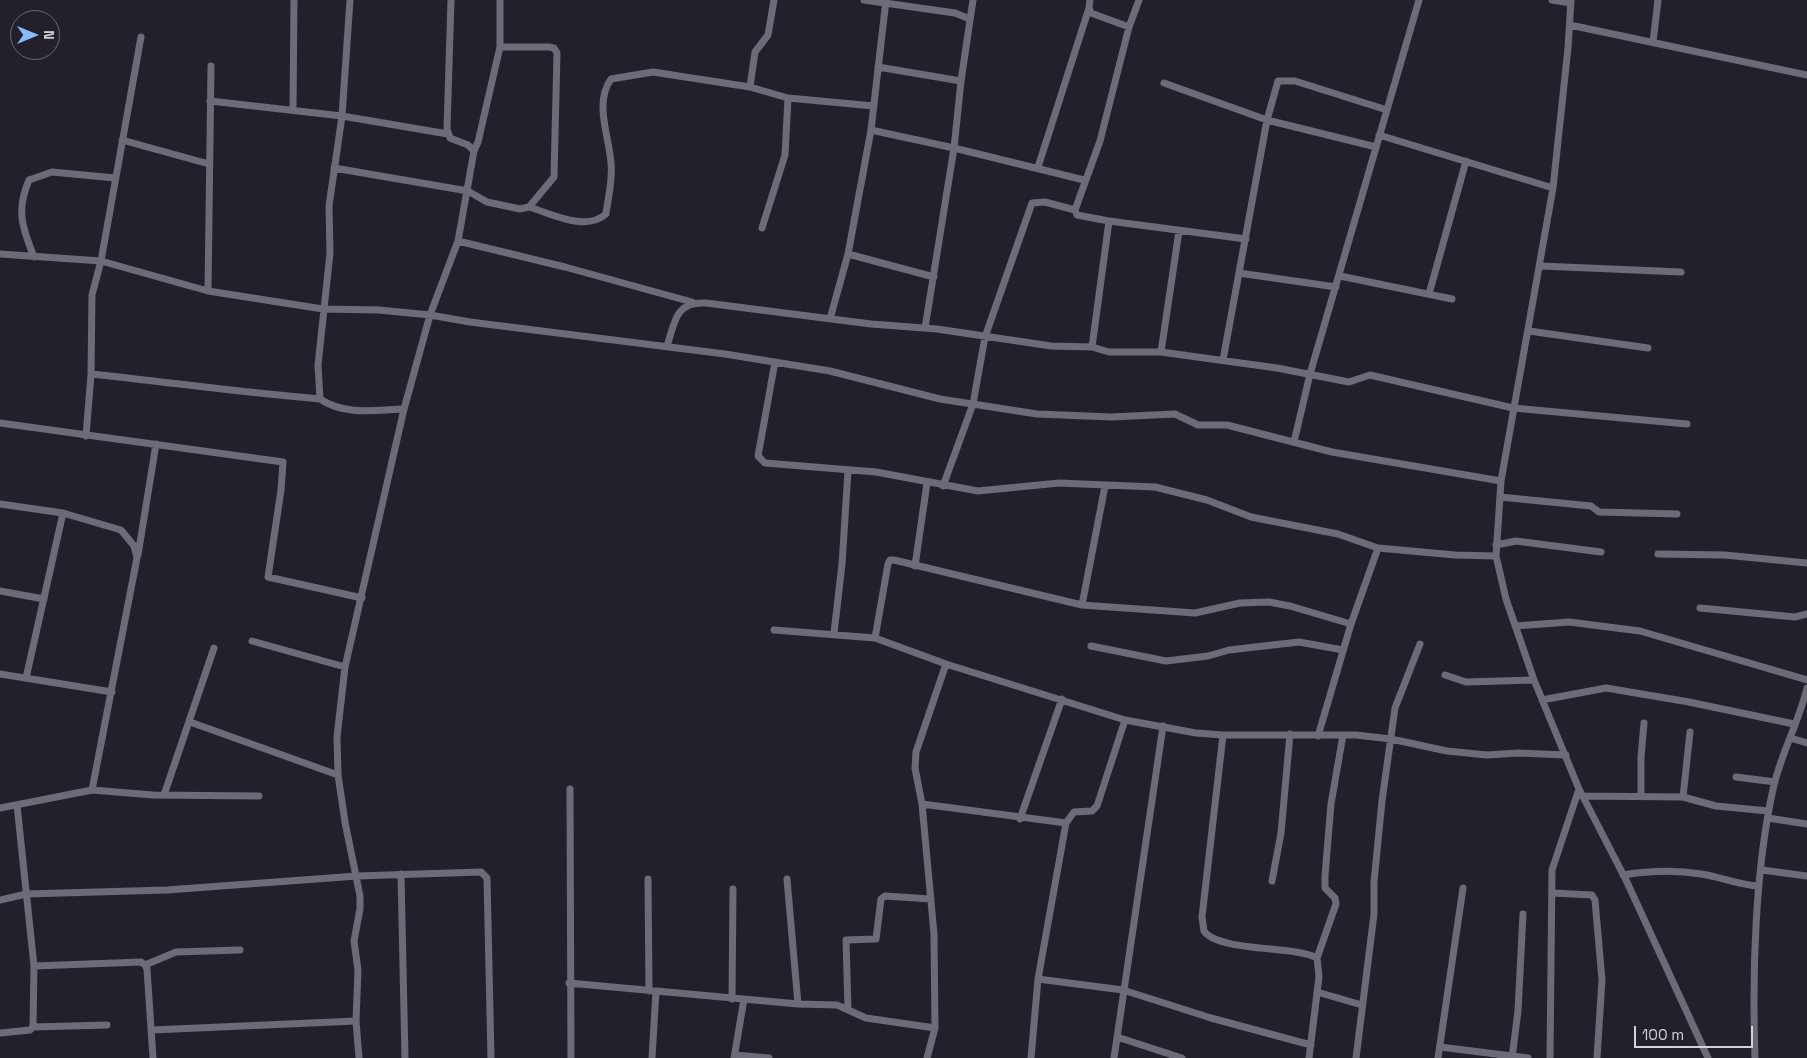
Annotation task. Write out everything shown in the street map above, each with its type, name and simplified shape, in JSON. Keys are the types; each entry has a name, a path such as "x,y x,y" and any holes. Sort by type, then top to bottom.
{"street":[{"path":"293,110 294,0"},
{"path":"320,399 318,364 330,252 329,206 342,116 350,0"},
{"path":"451,0 448,134 450,138 468,145 474,151"},
{"path":"359,1058 356,1021 358,970 354,941 360,909 357,876 346,834 338,775 336,736 345,667 404,409 430,315 458,241 474,151 478,142 500,47 500,0"},
{"path":"750,87 755,52 768,35 774,0"},
{"path":"864,0 886,1 955,13 970,19"},
{"path":"925,328 954,148 960,81 973,0"},
{"path":"1038,167 1090,0"},
{"path":"1139,0 1129,27 1100,141 1084,180 1075,210 1077,215 1246,239"},
{"path":"1294,442 1310,374 1340,276 1418,0"},
{"path":"1552,0 1571,1 1570,25 1553,188 1541,266 1513,408 1501,481 1496,556 1515,626 1542,700 1581,792 1623,874 1708,1058"},
{"path":"1652,42 1658,0"},
{"path":"830,319 848,254 871,130 886,1"},
{"path":"1089,8 1096,16 1129,27"},
{"path":"1570,25 1807,75"},
{"path":"86,436 91,374 92,295 102,261 140,37"},
{"path":"500,47 549,47 554,48 557,53 554,177 530,207"},
{"path":"208,291 211,66"},
{"path":"878,68 960,81"},
{"path":"334,168 468,190 488,202 520,209 530,207 579,222 598,221 606,214 611,165 604,118 604,89 611,79 653,72 750,87 788,98 874,106"},
{"path":"1223,360 1267,120 1278,80 1295,81 1387,110"},
{"path":"1164,83 1267,120 1376,147"},
{"path":"762,228 785,155 788,98"},
{"path":"210,101 342,116 448,134"},
{"path":"871,130 1038,167 1084,180"},
{"path":"1379,135 1553,188"},
{"path":"122,140 210,164"},
{"path":"1430,294 1466,161"},
{"path":"34,257 22,226 22,197 29,180 52,172 115,178"},
{"path":"943,486 973,404 985,336 1032,203 1045,202 1075,210"},
{"path":"1092,347 1109,221"},
{"path":"1161,352 1179,231"},
{"path":"458,241 565,267 692,302 830,319 925,328 1050,346 1092,347 1109,352 1161,352 1223,360 1349,382 1370,375 1513,408 1688,424"},
{"path":"0,254 102,261 208,291 323,309 430,315 470,322 667,346 775,362 841,373 940,399 1051,416 1111,417 1176,414 1198,424 1227,425 1294,442 1392,463 1501,481"},
{"path":"848,254 934,277"},
{"path":"1541,266 1681,272"},
{"path":"1239,272 1336,287"},
{"path":"1340,276 1452,299"},
{"path":"667,346 676,318 682,308 692,302"},
{"path":"1529,331 1648,348"},
{"path":"775,362 758,456 760,461 765,463 876,472 978,491 1049,483 1155,487 1207,500 1251,516 1338,534 1378,548 1455,555 1496,556"},
{"path":"91,374 240,393 320,399 333,407 352,410 404,409"},
{"path":"0,423 283,462 281,490 268,577 362,598"},
{"path":"92,790 137,558 156,444"},
{"path":"834,633 842,564 848,471"},
{"path":"915,566 927,483"},
{"path":"1082,605 1105,486"},
{"path":"1500,497 1591,506 1599,512 1677,514"},
{"path":"0,504 63,513 121,530 134,546 137,558"},
{"path":"26,678 63,513"},
{"path":"1496,545 1516,541 1601,552"},
{"path":"1318,736 1350,624 1378,548"},
{"path":"1658,554 1725,555 1807,563"},
{"path":"875,638 890,560 1082,605 1195,613 1240,603 1269,602 1290,606 1350,624"},
{"path":"0,592 44,598"},
{"path":"1700,608 1795,617 1807,614"},
{"path":"1515,626 1569,622 1640,631 1807,680"},
{"path":"774,630 834,633 875,638 946,664 1125,720 1196,733 1222,735 1343,735 1391,739 1447,751 1487,755 1518,753 1566,755"},
{"path":"252,641 345,667"},
{"path":"1091,646 1166,661 1208,656 1229,650 1299,642 1343,650"},
{"path":"1356,1058 1374,914 1374,882 1395,708 1420,644"},
{"path":"164,795 214,648"},
{"path":"927,1058 935,1028 931,899 922,804 915,768 916,752 946,664"},
{"path":"0,674 112,692"},
{"path":"1445,676 1466,682 1534,680"},
{"path":"1542,700 1606,688 1689,702 1794,724"},
{"path":"1755,1058 1759,886 1768,814 1775,782 1807,690"},
{"path":"1020,819 1062,699"},
{"path":"1031,1058 1038,978 1066,823 1074,812 1092,811 1097,806 1125,720"},
{"path":"190,722 338,775"},
{"path":"1641,796 1640,757 1644,722"},
{"path":"1114,1058 1163,726"},
{"path":"1683,797 1690,732"},
{"path":"1272,881 1281,833 1290,734"},
{"path":"1222,735 1202,917 1204,931 1212,938 1260,950 1309,954 1317,958"},
{"path":"1309,1058 1319,977 1317,958 1336,904 1335,898 1325,888 1325,876 1331,804 1343,735"},
{"path":"1790,738 1807,743"},
{"path":"1736,777 1775,782"},
{"path":"570,789 570,1058"},
{"path":"0,808 92,790 164,795 259,796"},
{"path":"1581,792 1683,797 1716,806 1768,814 1807,824"},
{"path":"1550,1058 1554,860 1581,792"},
{"path":"922,804 1020,819 1066,823"},
{"path":"0,1033 30,1030 33,1026 34,966 17,805"},
{"path":"1762,870 1807,876"},
{"path":"0,900 26,894 167,890 357,876 481,872 487,878 491,1058"},
{"path":"1623,874 1646,872 1701,874 1748,886 1759,886"},
{"path":"401,874 405,1058"},
{"path":"648,879 652,1058"},
{"path":"787,879 798,1004"},
{"path":"1438,1058 1463,888"},
{"path":"732,999 733,889"},
{"path":"1552,893 1592,895 1595,900 1602,980 1597,1058"},
{"path":"848,1009 846,940 876,938 883,897 931,899"},
{"path":"1512,1057 1518,1002 1523,914"},
{"path":"145,965 176,952 240,950"},
{"path":"34,966 140,962 145,965 147,969 153,1058"},
{"path":"1038,978 1123,990 1210,1018 1311,1045"},
{"path":"569,983 732,999 837,1005 866,1018 935,1028"},
{"path":"1317,992 1362,1005"},
{"path":"744,999 734,1057 769,1058"},
{"path":"152,1030 356,1021"},
{"path":"33,1026 107,1025"},
{"path":"1117,1037 1182,1058"},
{"path":"1440,1047 1528,1058"}]}
